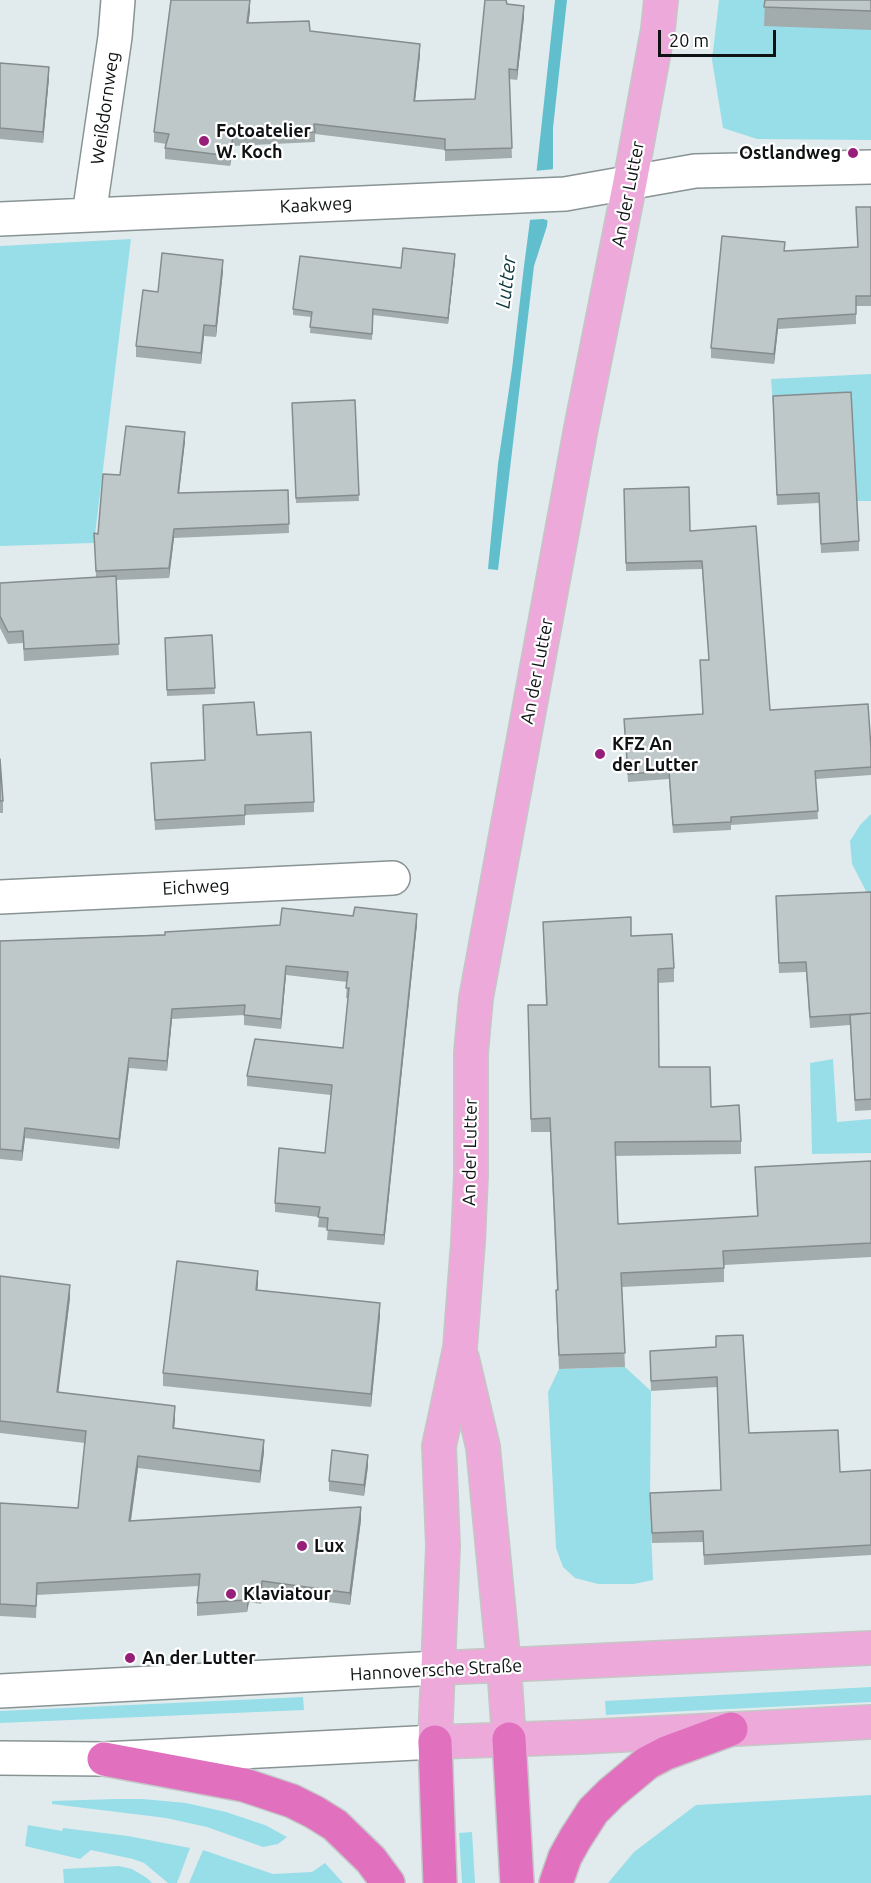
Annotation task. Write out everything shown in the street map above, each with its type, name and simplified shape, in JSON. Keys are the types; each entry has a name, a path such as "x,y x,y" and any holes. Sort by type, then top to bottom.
{"highway":[{"path":"556,1883 565,1857 575,1839 593,1811 611,1793 647,1763 666,1753 732,1729"},
{"path":"509,1740 517,1883"},
{"path":"435,1742 440,1883"},
{"path":"104,1759 244,1785 292,1801 335,1825 370,1860 388,1883"}],"main road":[{"name":"An der Lutter","path":"435,1742 443,1546 439,1446 460,1348 468,1242 471,1175 471,1053 476,998 581,428 630,182 658,29 661,0"},
{"name":"An der Lutter","path":"460,1348 483,1447 509,1740"},
{"name":"Hannoversche Straße","path":"438,1668 871,1648"},
{"path":"435,1742 871,1722"}],"street":[{"name":"Weißdornweg","path":"90,215 115,37 118,0"},
{"name":"Kaakweg","path":"0,219 565,194 695,171 871,167"},
{"name":"Eichweg","path":"0,897 393,878"},
{"name":"Hannoversche Straße","path":"0,1691 438,1668"},
{"path":"0,1758 104,1759 435,1742"}],"shaded area":[{"path":"555,0 567,0 553,128 553,167 547,226 534,266 498,570 488,569 498,464 537,167"},
{"path":"719,0 871,0 871,140 757,139 723,128 712,60"},
{"path":"131,239 94,543 0,546 0,246"},
{"path":"871,374 871,501 856,501 773,406 771,379"},
{"path":"871,814 871,893 867,893 852,864 850,841 860,825"},
{"path":"833,1059 837,1122 871,1119 871,1153 812,1154 810,1063"},
{"path":"625,1367 651,1391 650,1503 653,1580 634,1584 598,1584 575,1578 563,1567 556,1548 548,1392 559,1369"},
{"path":"871,1687 871,1702 606,1715 605,1701"},
{"path":"303,1697 304,1710 0,1723 0,1711"},
{"path":"871,1795 871,1883 608,1883 634,1852 696,1805"},
{"path":"115,1799 186,1803 226,1812 265,1825 287,1837 278,1844 263,1847 207,1827 166,1818 52,1804 52,1801"},
{"path":"28,1825 62,1831 63,1828 128,1836 190,1848 177,1883 168,1883 144,1863 133,1859 91,1850 80,1859 25,1846"},
{"path":"472,1832 475,1883 462,1883 459,1833"},
{"path":"203,1850 273,1874 312,1872 325,1863 343,1883 189,1883"},
{"path":"119,1866 132,1869 152,1883 64,1883 63,1869"}],"pier":[{"path":"555,169 550,221 527,220 534,171"}],"building":[{"path":"171,0 250,0 247,23 309,21 310,31 420,44 414,101 475,99 485,0 506,0 507,4 524,6 517,70 509,69 512,148 445,150 445,139 314,124 315,132 233,135 230,156 165,148 169,134 154,132"},
{"path":"765,0 871,0 871,11 764,7"},
{"path":"0,63 49,67 43,132 0,128"},
{"path":"856,207 871,207 871,296 856,296 856,314 778,319 774,354 711,348 722,236 785,242 784,251 858,247"},
{"path":"403,248 455,254 448,318 373,309 372,334 310,327 312,312 293,309 300,256 401,268"},
{"path":"162,253 223,260 216,326 204,325 201,353 136,346 143,290 158,292"},
{"path":"851,392 859,541 821,544 819,493 777,495 773,396"},
{"path":"355,400 359,495 296,498 292,403"},
{"path":"126,426 185,432 178,493 288,490 289,524 174,529 169,568 96,571 94,533 98,534 103,474 120,475"},
{"path":"689,487 690,531 756,526 770,710 868,704 871,767 815,771 818,811 731,817 731,822 673,825 669,771 628,774 624,719 703,714 700,660 709,660 702,561 626,563 624,489"},
{"path":"116,576 119,644 24,649 23,631 8,632 0,616 0,583"},
{"path":"212,635 215,688 167,690 165,638"},
{"path":"254,702 257,735 311,732 314,802 245,805 245,815 155,820 151,763 205,760 203,705"},
{"path":"0,759 3,801 0,801"},
{"path":"871,892 871,1013 810,1017 806,962 779,963 776,896"},
{"path":"355,907 417,914 384,1235 327,1230 328,1218 318,1217 320,1207 275,1203 279,1148 325,1153 332,1085 247,1076 255,1039 343,1048 349,988 346,988 348,972 286,966 281,1019 244,1015 245,1005 172,1009 167,1061 129,1058 119,1139 25,1128 22,1151 0,1149 0,941 165,935 165,932 280,925 282,908 353,916"},
{"path":"631,917 631,936 672,934 674,968 658,969 659,1067 710,1067 711,1107 739,1105 741,1141 615,1142 618,1224 758,1216 755,1167 871,1161 871,1243 723,1251 724,1268 621,1273 625,1353 559,1355 550,1118 531,1119 528,1005 547,1005 543,922"},
{"path":"871,1013 871,1099 855,1100 850,1015"},
{"path":"177,1261 258,1271 256,1290 380,1303 371,1394 163,1373"},
{"path":"0,1276 70,1285 57,1392 175,1406 173,1428 264,1440 260,1471 138,1456 129,1521 361,1507 350,1593 262,1581 261,1592 249,1590 247,1600 197,1603 200,1574 37,1583 36,1606 0,1604 0,1503 78,1508 86,1431 0,1421"},
{"path":"743,1335 749,1433 838,1430 840,1472 871,1470 871,1545 704,1555 703,1531 652,1533 650,1493 721,1490 717,1377 651,1381 650,1351 716,1347 716,1336"},
{"path":"332,1450 368,1455 364,1485 329,1481"}],"place":[{"name":"Fotoatelier W. Koch","path":"204,141"},
{"name":"Ostlandweg","path":"853,153"},
{"name":"KFZ An der Lutter","path":"600,754"},
{"name":"Lux","path":"302,1546"},
{"name":"Klaviatour","path":"231,1594"},
{"name":"An der Lutter","path":"130,1658"}],"water label":[{"name":"Lutter","path":"506,282"}]}
